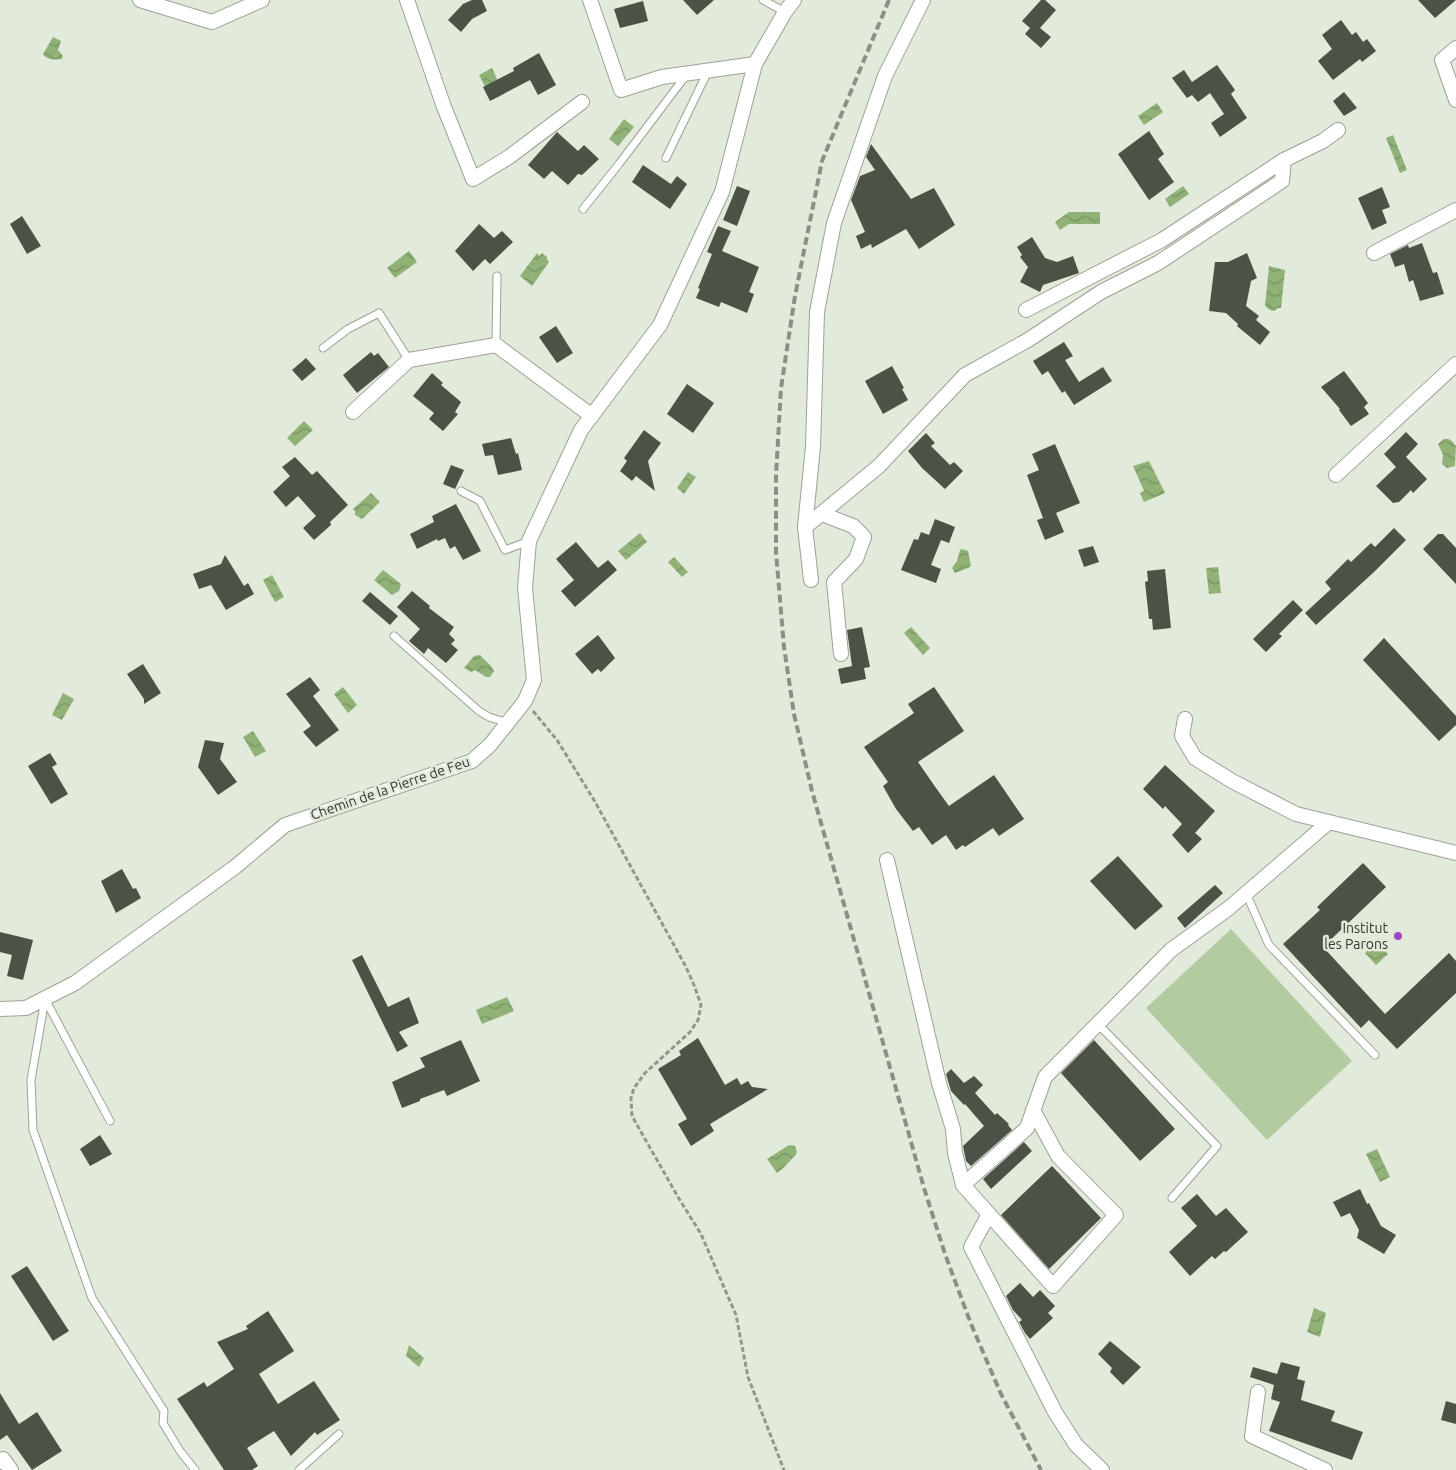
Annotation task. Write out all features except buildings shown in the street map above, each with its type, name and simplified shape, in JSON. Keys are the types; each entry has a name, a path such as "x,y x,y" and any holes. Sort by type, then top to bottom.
{"street":[{"path":"140,0 212,22 262,0"},
{"path":"407,0 444,107 474,179 509,157 582,102"},
{"path":"590,0 621,90 662,77 755,64"},
{"name":"Chemin de la Pierre de Feu","path":"0,1009 26,1008 75,983 235,867 285,825 472,761 490,745 525,701 534,680 525,588 529,541 581,430 660,325 722,192 755,64 794,0"},
{"path":"811,580 805,527 813,447 816,312 834,223 886,76 923,0"},
{"path":"1456,48 1442,60 1456,100"},
{"path":"1026,310 1162,240 1284,160 1323,141 1338,130"},
{"path":"805,527 879,466 965,376 1028,340 1101,292 1158,263 1282,181 1284,160"},
{"path":"1374,253 1456,210"},
{"path":"353,412 409,360 496,345 592,416"},
{"path":"1336,475 1456,364"},
{"path":"822,514 853,526 864,536 856,559 834,582 841,654"},
{"path":"1185,719 1182,736 1195,758 1232,781 1296,814 1456,853"},
{"path":"963,1185 1027,1128 1046,1077 1171,950 1229,908 1329,822"},
{"path":"887,860 939,1083 953,1129 955,1153 963,1185 1052,1286 1116,1215 1058,1156 1034,1110"},
{"path":"989,1214 972,1248 1055,1412 1076,1445 1102,1470"},
{"path":"1258,1392 1252,1436 1325,1470"},
{"path":"0,1462 3,1459 11,1470"}],"lane":[{"path":"763,0 785,12"},
{"path":"666,158 708,71"},
{"path":"583,209 688,74"},
{"path":"496,345 497,276"},
{"path":"323,348 348,329 379,313 409,360"},
{"path":"461,491 480,501 505,550 529,541"},
{"path":"394,636 479,711 489,717 508,722"},
{"path":"1246,893 1269,945 1375,1055"},
{"path":"45,998 110,1121"},
{"path":"45,998 31,1080 33,1130 92,1298 164,1411 163,1423 180,1451 195,1470"},
{"path":"1098,1024 1218,1146 1172,1198"},
{"path":"300,1470 339,1434"}],"path":[{"path":"525,701 557,740 594,800 685,965 699,998 701,1005 698,1020 690,1032 645,1073 634,1088 631,1098 632,1116 701,1234 736,1315 748,1377 784,1470"}],"shaded area":[{"path":"1231,929 1352,1061 1267,1140 1146,1008"}],"water":[{"path":"53,37 61,41 58,50 63,56 62,59 49,58 43,54"},
{"path":"492,68 504,94 492,100 479,75"},
{"path":"1157,103 1163,112 1144,125 1138,116"},
{"path":"624,119 634,127 618,146 609,139"},
{"path":"1393,135 1407,170 1400,173 1386,138"},
{"path":"1183,186 1189,194 1170,207 1165,199"},
{"path":"1069,212 1100,212 1100,224 1069,224 1060,230 1055,222"},
{"path":"409,251 417,262 395,278 387,268"},
{"path":"537,253 539,256 542,253 549,262 532,286 520,276"},
{"path":"1269,266 1285,270 1281,308 1274,311 1265,306"},
{"path":"304,421 313,430 295,446 287,438"},
{"path":"1444,439 1451,440 1456,446 1455,466 1447,468 1442,464 1443,455 1438,444"},
{"path":"1149,461 1165,493 1144,502 1140,493 1144,491 1133,466"},
{"path":"688,472 696,477 684,494 677,488"},
{"path":"371,493 380,502 362,519 355,515 353,509"},
{"path":"640,533 647,542 626,560 618,551"},
{"path":"962,549 968,551 971,566 955,573 952,568"},
{"path":"674,557 688,572 682,577 668,562"},
{"path":"1218,567 1221,593 1209,594 1206,568"},
{"path":"383,570 401,584 399,591 392,595 374,580"},
{"path":"272,575 284,597 275,602 263,580"},
{"path":"911,627 930,648 923,655 904,633"},
{"path":"480,655 494,671 490,677 486,677 475,670 471,672 464,668 474,656"},
{"path":"343,687 357,705 348,713 334,694"},
{"path":"63,693 74,699 62,720 52,715"},
{"path":"253,731 266,751 255,757 243,737"},
{"path":"1376,942 1388,954 1376,965 1365,953"},
{"path":"507,997 514,1011 482,1024 476,1010"},
{"path":"789,1145 795,1146 796,1155 777,1173 767,1159"},
{"path":"1377,1149 1390,1177 1380,1182 1366,1154"},
{"path":"1314,1308 1326,1313 1320,1337 1307,1332"},
{"path":"409,1345 424,1358 419,1367 406,1356"}],"railway":[{"path":"889,0 822,161 795,296 781,388 776,475 776,552 784,647 794,714 812,791 924,1188 945,1254 971,1324 1001,1394 1041,1470"}],"place":[{"name":"Institut les Parons","path":"1398,936"}]}
